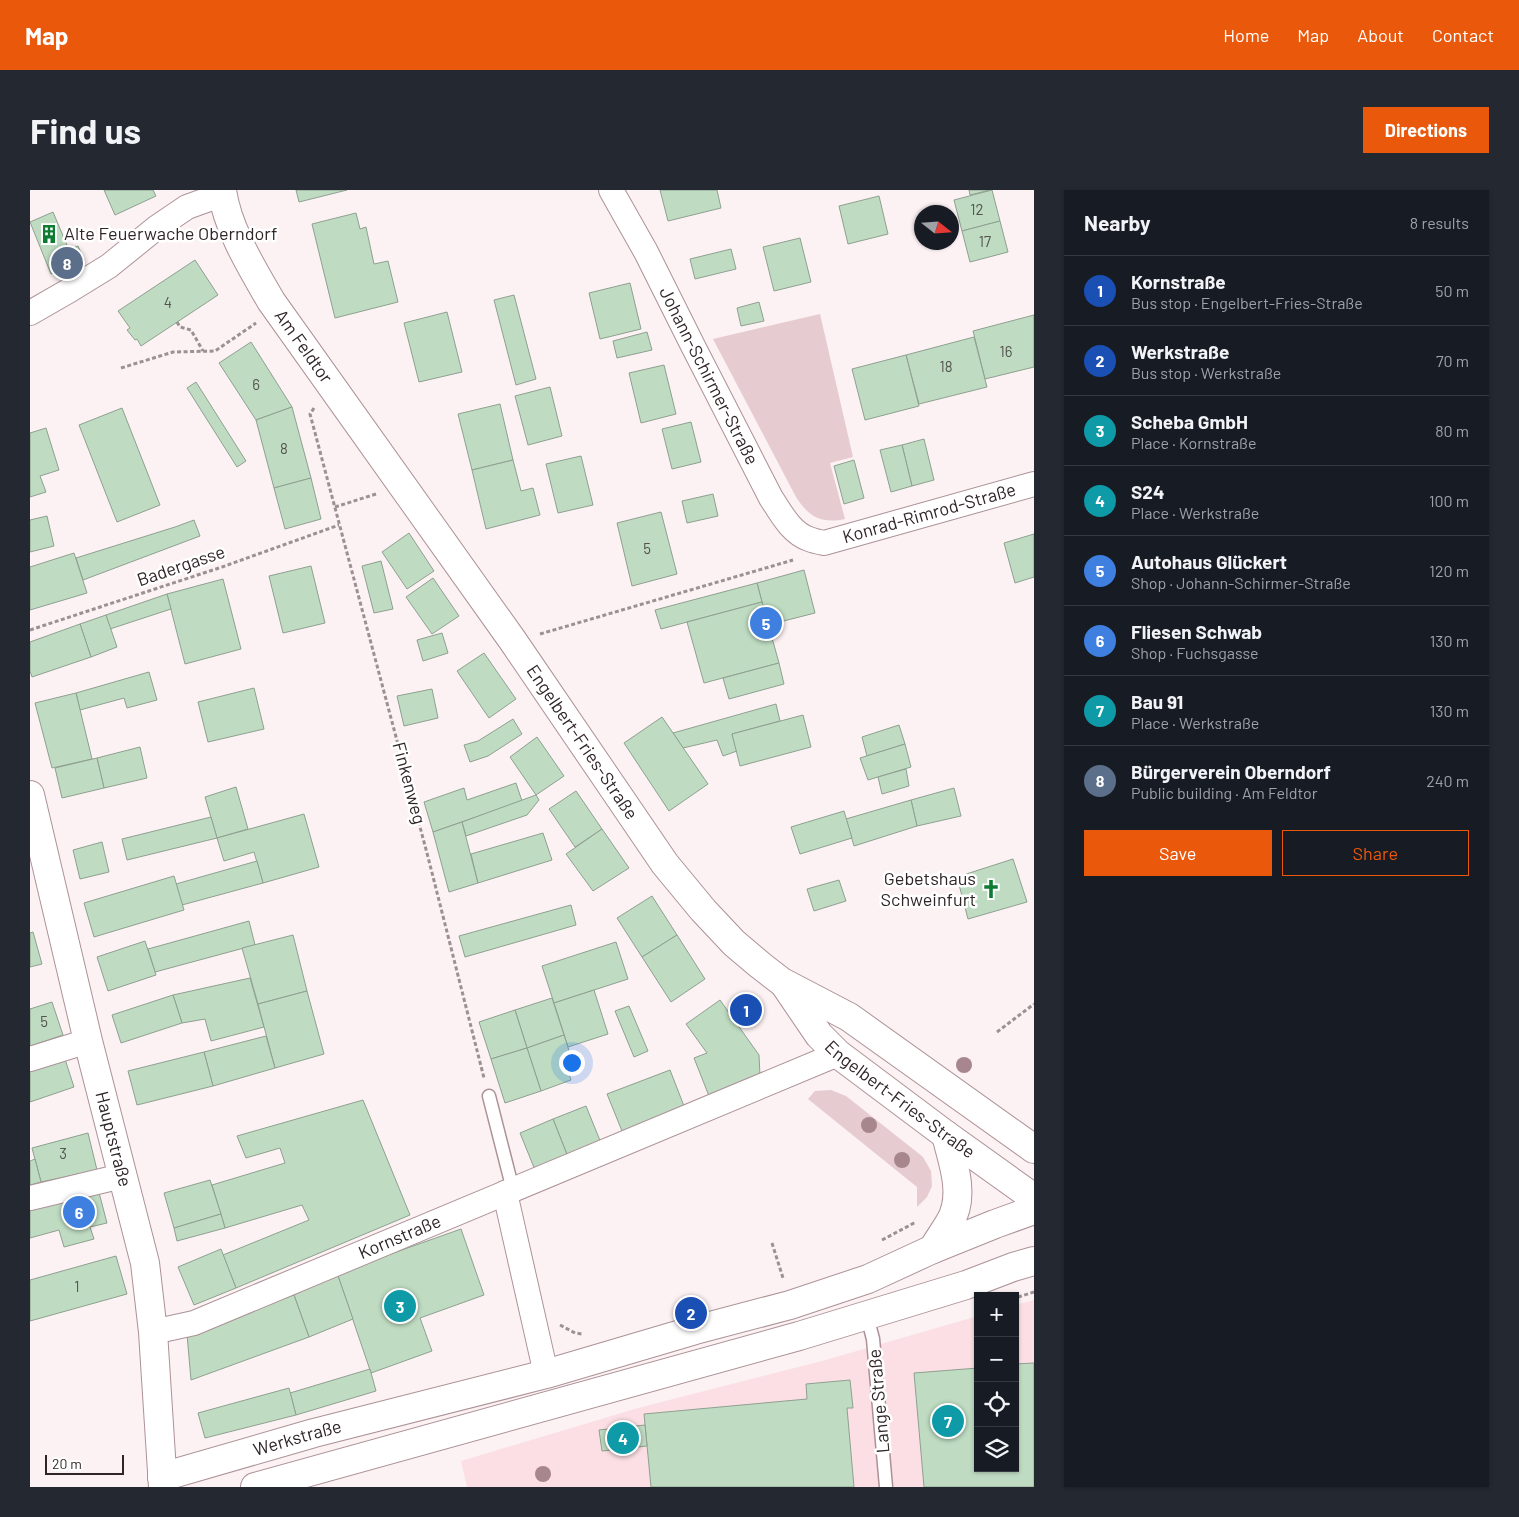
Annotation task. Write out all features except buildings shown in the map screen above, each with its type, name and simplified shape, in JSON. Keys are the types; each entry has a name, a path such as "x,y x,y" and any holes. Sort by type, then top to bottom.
{"main road":[{"name":"Am Feldtor","path":"222,192 232,226 245,254 277,309 403,486"},
{"name":"Engelbert-Fries-Straße","path":"403,486 513,641 665,864 734,943 782,982 849,1017 1034,1149"},
{"name":"Hauptstraße","path":"30,795 88,1041 145,1263 153,1332 162,1482"},
{"name":"Engelbert-Fries-Straße","path":"782,982 819,1035 838,1054 1034,1198"},
{"path":"933,1249 954,1215 957,1197 957,1181 946,1135"},
{"name":"Werkstraße","path":"162,1482 314,1433 546,1374 695,1330 790,1305 868,1279 933,1249 1034,1210"},
{"name":"Werkstraße","path":"255,1487 867,1316 966,1285 1034,1261"}],"street":[{"name":"Johann-Schirmer-Straße","path":"611,190 646,252 771,498 781,514 794,529 807,539 824,543"},
{"name":"Am Feldtor","path":"30,313 109,266 156,228 188,207 222,192"},
{"name":"Konrad-Rimrod-Straße","path":"824,543 1034,484"},
{"path":"30,1058 88,1041"},
{"name":"Kornstraße","path":"153,1332 194,1323 838,1054"},
{"path":"30,1198 122,1176"},
{"path":"509,1192 546,1374"}],"lane":[{"path":"489,1096 509,1192"},
{"name":"Lange Straße","path":"867,1316 873,1339 886,1487"}],"path":[{"path":"121,368 173,352 215,351 277,309"},
{"path":"177,322 180,327 191,330 203,351"},
{"name":"Finkenweg","path":"328,381 310,414 428,857 489,1096"},
{"path":"335,507 403,486"},
{"name":"Badergasse","path":"30,630 222,567 339,524"},
{"path":"513,641 791,561 824,543"},
{"path":"997,1032 1034,1004"},
{"path":"874,1244 916,1222 923,1216"},
{"path":"783,1279 792,1277"},
{"path":"1019,1296 1034,1292"},
{"path":"557,1323 574,1333 587,1335"}],"shaded area":[{"path":"820,314 853,457 830,463 845,519 837,520 822,520 816,517 806,510 796,497 713,339"},
{"path":"831,1090 846,1096 923,1157 931,1171 932,1186 927,1197 917,1207 917,1187 808,1099 815,1091"},
{"path":"1034,1300 1034,1487 467,1487 461,1461 638,1408 822,1361 974,1317 974,1472 1019,1472 1019,1304"}],"place":[{"name":"Alte Feuerwache Oberndorf","path":"49,234"},
{"name":"Bürgerverein Oberndorf","path":"67,263"},
{"name":"Autohaus Glückert","path":"766,623"},
{"name":"Gebetshaus Schweinfurt","path":"991,889"},
{"name":"Kornstraße","path":"746,1010"},
{"name":"Fliesen Schwab","path":"79,1212"},
{"name":"Scheba GmbH","path":"400,1306"},
{"name":"Werkstraße","path":"691,1313"},
{"name":"Bau 91","path":"948,1421"},
{"name":"S24","path":"623,1438"}]}
